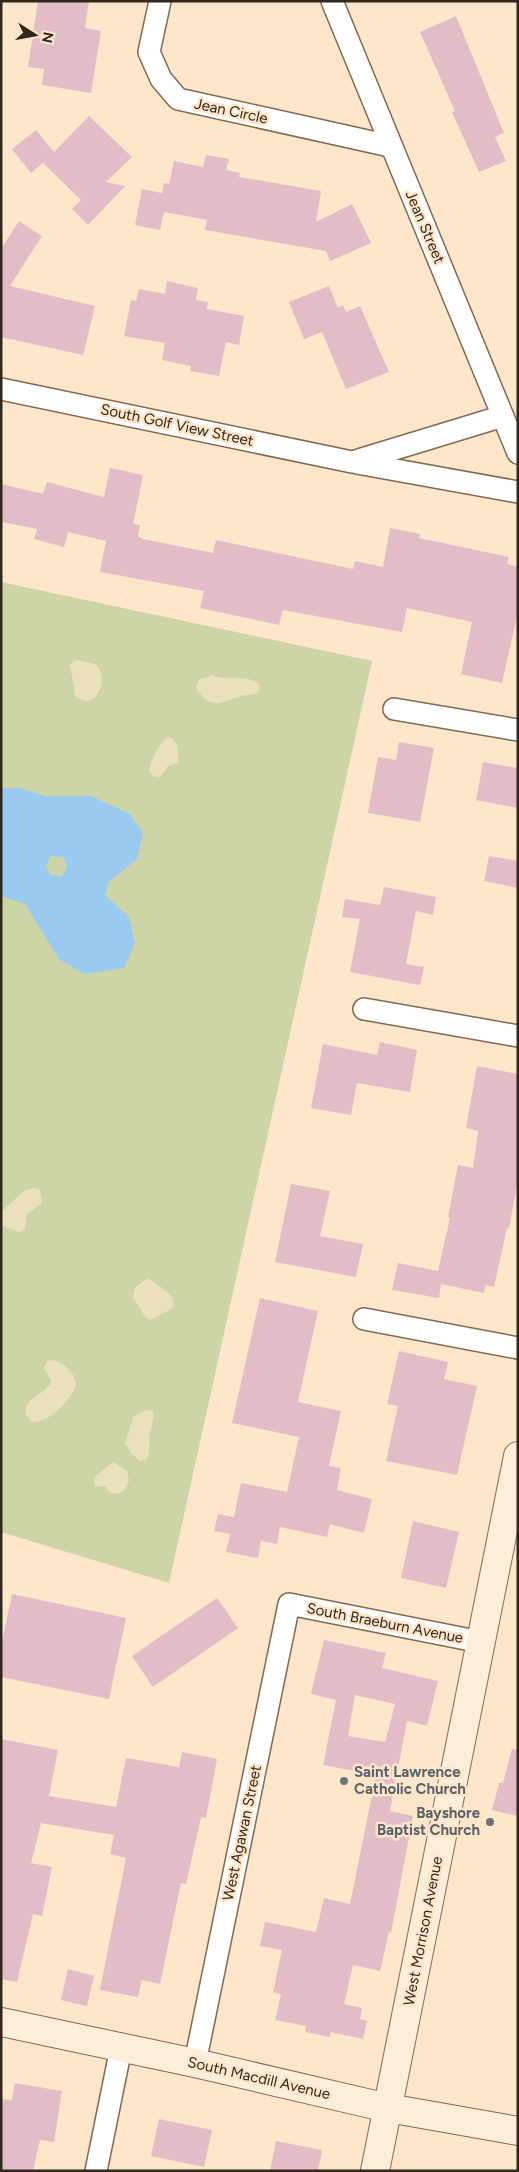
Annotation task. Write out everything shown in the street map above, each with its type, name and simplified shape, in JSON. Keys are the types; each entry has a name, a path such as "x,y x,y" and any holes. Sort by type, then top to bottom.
{"street":[{"name":"Jean Circle","path":"160,1 149,52 161,79 178,99 390,146"},
{"name":"Jean Street","path":"332,1 390,146 518,453"},
{"name":"South Golf View Street","path":"1,389 352,462 518,492"},
{"name":"South Golf View Street","path":"352,462 503,416"},
{"path":"394,709 518,730"},
{"path":"364,1008 518,1036"},
{"path":"364,1319 518,1348"},
{"name":"West Morrison Avenue","path":"375,2171 518,1456"},
{"name":"South Braeburn Avenue","path":"289,1604 481,1642"},
{"name":"West Agawan Street","path":"195,2063 289,1604"},
{"name":"South Macdill Avenue","path":"1,2022 195,2063 388,2108 508,2129"},
{"path":"96,2171 121,2048"},
{"path":"508,2129 518,2147"}],"green space":[{"path":"1,582 372,661 169,1583 1,1532"}],"sand":[{"path":"76,660 95,664 100,670 102,677 99,692 89,700 83,700 75,696 70,664"},
{"path":"212,675 255,681 260,685 259,691 221,703 210,702 205,699 196,687 199,680"},
{"path":"167,737 172,738 177,745 179,763 168,766 160,777 154,777 149,771 151,763 158,748"},
{"path":"33,1188 40,1190 42,1203 27,1214 25,1229 19,1232 1,1225 1,1212 24,1191"},
{"path":"148,1278 169,1293 174,1302 172,1309 150,1320 145,1317 133,1297 135,1287"},
{"path":"50,1360 68,1368 74,1376 76,1386 69,1398 52,1415 32,1422 26,1415 27,1405 50,1384 51,1380 44,1368 47,1361"},
{"path":"147,1410 153,1411 149,1436 149,1452 147,1459 140,1461 132,1454 125,1443 134,1416"},
{"path":"113,1462 127,1471 129,1481 124,1491 115,1494 109,1492 105,1486 96,1487 94,1483 95,1477"}],"water":[{"path":"1,788 19,788 46,796 91,796 130,814 143,833 137,859 109,882 105,895 129,917 135,943 124,968 84,974 59,959 25,904 1,896","holes":["51,856 63,857 67,866 62,876 51,875 46,866"]}],"building":[{"path":"38,1 89,1 85,28 101,31 91,93 42,85 44,69 28,67"},
{"path":"456,16 504,133 495,137 506,161 479,172 452,112 455,111 420,32"},
{"path":"89,116 132,157 106,182 125,186 88,225 72,209 81,200 43,163 47,159 31,173 12,149 36,130 54,152"},
{"path":"206,155 229,159 226,170 240,173 239,177 321,191 316,222 352,204 371,243 330,261 326,251 205,230 207,220 164,212 160,230 135,225 142,189 162,193 164,183 169,184 174,161 203,167"},
{"path":"19,221 42,236 10,286 95,306 83,355 1,337 1,249"},
{"path":"167,281 198,288 196,300 208,302 207,309 244,316 239,345 226,342 219,376 190,371 191,366 162,360 165,343 124,336 131,300 136,301 139,289 165,294"},
{"path":"329,286 338,308 343,305 346,312 360,306 389,372 346,389 322,332 304,339 289,302"},
{"path":"110,468 143,475 133,524 140,525 138,536 143,539 213,553 216,540 353,569 355,561 383,567 390,528 420,534 419,538 509,557 507,564 518,567 518,612 502,683 461,674 472,622 407,608 402,632 283,610 279,625 200,608 204,591 100,572 106,541 68,532 64,547 34,539 37,529 1,522 1,484 43,494 47,482 104,497"},
{"path":"399,742 434,748 420,822 368,813 378,757 396,760"},
{"path":"483,762 518,768 518,808 476,800"},
{"path":"489,856 518,861 518,888 484,881"},
{"path":"384,887 436,897 433,915 416,911 406,964 424,967 420,985 350,972 360,919 342,917 345,899 380,905"},
{"path":"380,1042 417,1050 410,1092 357,1083 351,1115 311,1108 323,1044 377,1055"},
{"path":"477,1066 518,1074 518,1178 509,1229 507,1228 494,1287 486,1285 484,1293 441,1284 439,1298 392,1290 398,1263 438,1271 450,1218 448,1217 458,1165 473,1168 478,1131 466,1128"},
{"path":"291,1184 330,1191 320,1236 363,1244 356,1277 275,1262"},
{"path":"260,1298 318,1311 298,1402 341,1411 329,1466 341,1468 337,1490 372,1499 364,1533 330,1524 327,1537 280,1527 277,1544 261,1541 258,1558 226,1552 230,1534 214,1531 218,1514 234,1517 241,1483 287,1492 299,1437 232,1423"},
{"path":"399,1351 448,1362 444,1379 477,1386 457,1475 386,1461 398,1406 387,1404"},
{"path":"413,1521 459,1532 446,1588 401,1578"},
{"path":"12,1594 126,1618 109,1699 1,1677 1,1646"},
{"path":"217,1598 238,1628 153,1687 132,1656"},
{"path":"324,1640 386,1653 382,1668 438,1681 427,1726 407,1721 390,1811 413,1816 391,1933 389,1932 380,1971 353,1965 344,2004 362,2008 360,2019 367,2021 363,2039 331,2032 330,2037 305,2032 306,2026 275,2020 281,1994 273,1992 282,1950 260,1946 265,1922 316,1932 324,1898 350,1904 376,1775 323,1765 336,1700 311,1694","holes":["355,1695 395,1704 385,1742 348,1736"]},
{"path":"1,1739 58,1750 49,1796 116,1807 126,1758 179,1767 182,1752 217,1759 206,1818 201,1817 186,1884 181,1883 160,1984 142,1980 138,1997 100,1990 126,1858 110,1854 114,1835 41,1823 31,1863 52,1867 42,1916 33,1914 17,1982 1,1979"},
{"path":"512,1749 518,1750 518,1816 492,1810 499,1783 503,1783"},
{"path":"68,1969 94,1976 87,2006 61,2000"},
{"path":"15,2083 62,2091 54,2142 40,2140 33,2171 1,2171 1,2099 12,2100"},
{"path":"159,2119 212,2130 204,2167 151,2156"},
{"path":"276,2141 322,2150 318,2171 270,2171"}],"place":[{"name":"Saint Lawrence Catholic Church","path":"344,1781"},
{"name":"Bayshore Baptist Church","path":"490,1822"}]}
